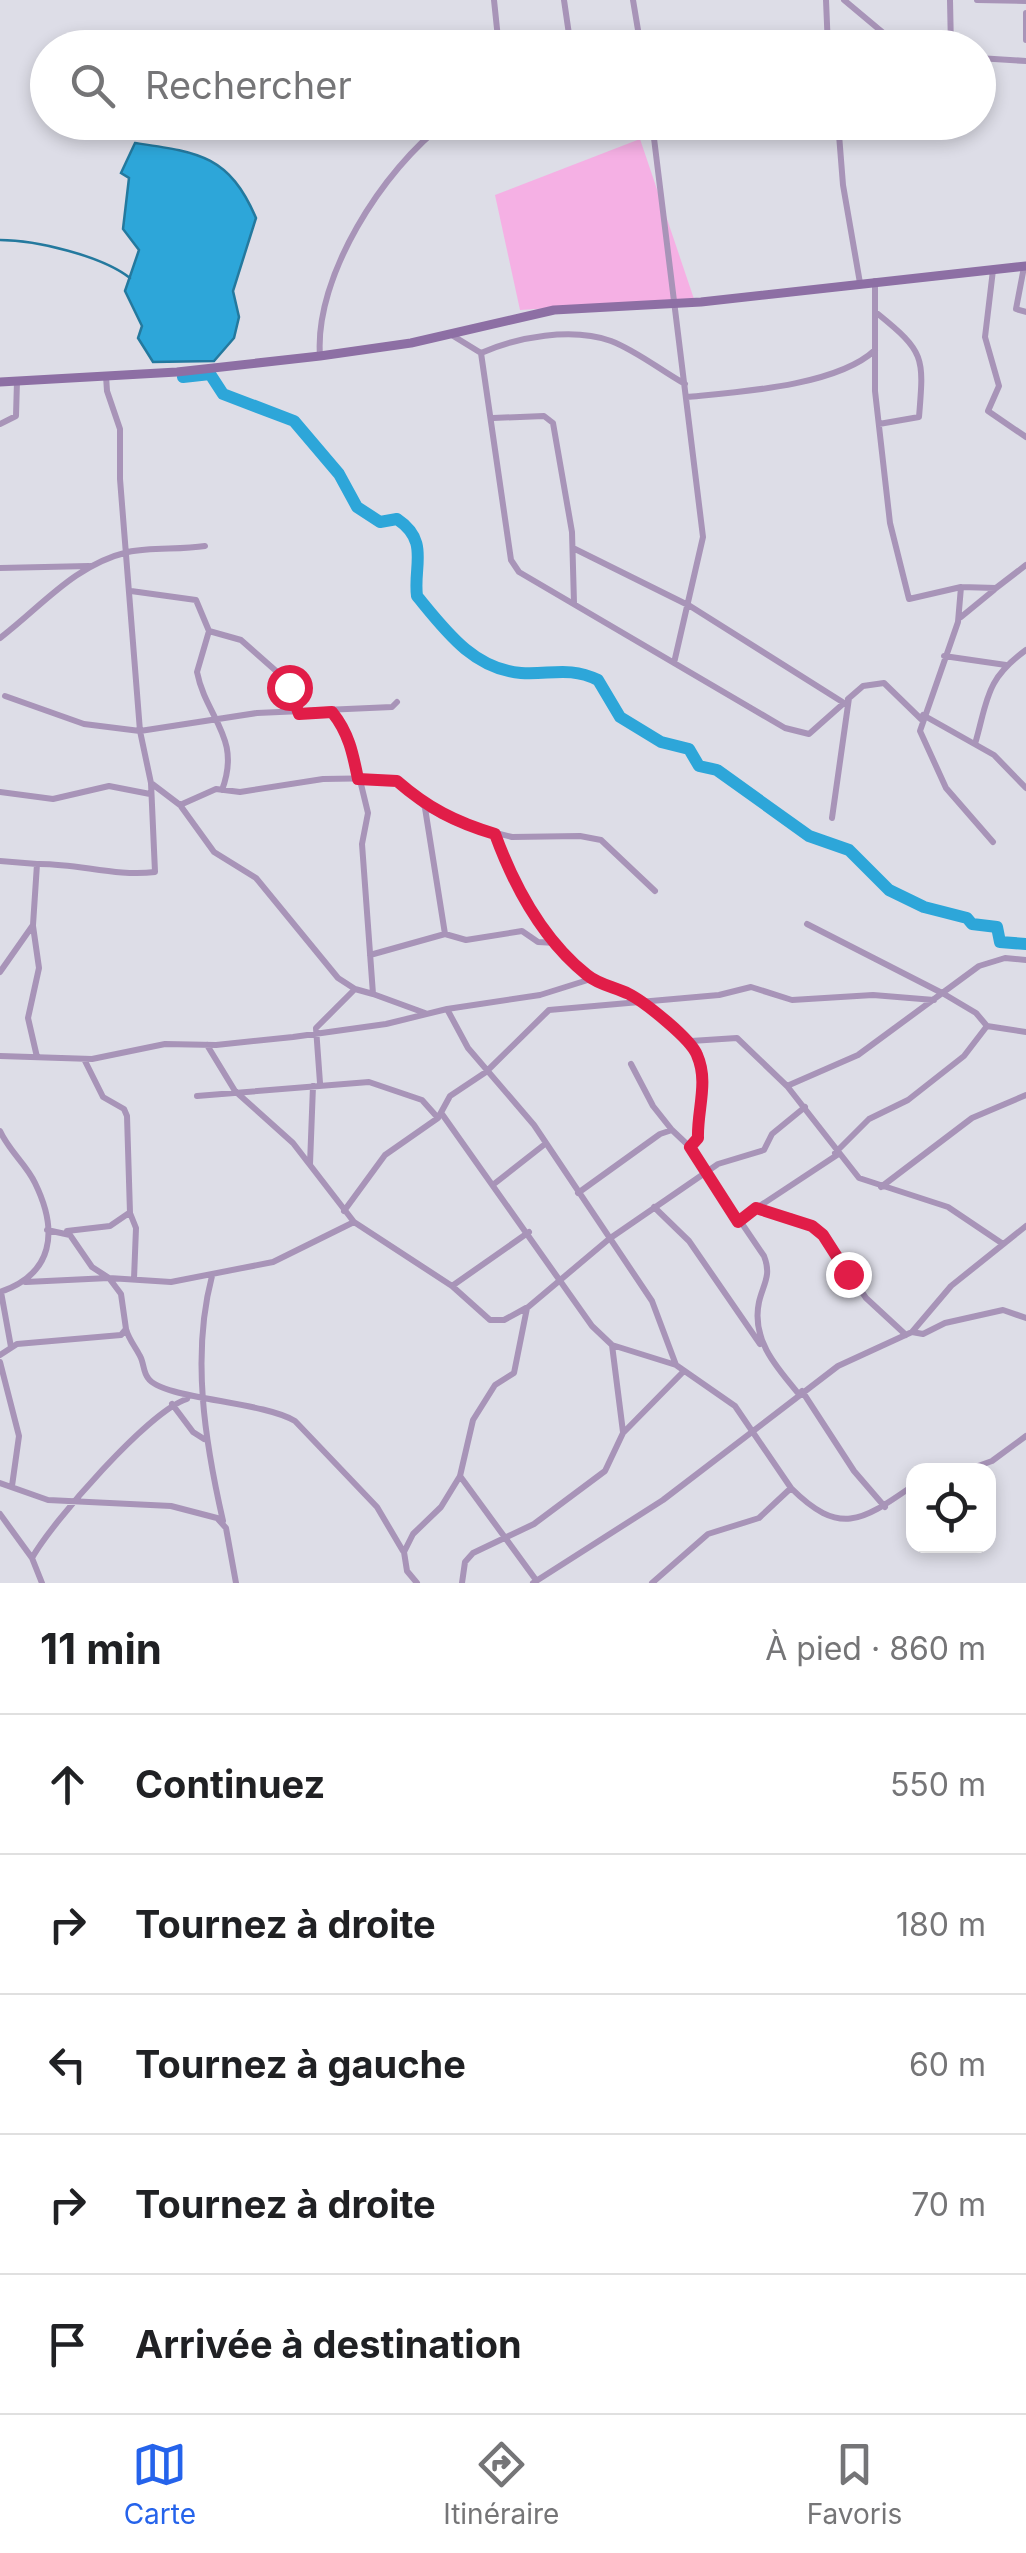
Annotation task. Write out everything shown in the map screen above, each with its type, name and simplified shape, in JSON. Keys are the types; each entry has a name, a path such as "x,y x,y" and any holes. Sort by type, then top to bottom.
{"street":[{"path":"494,0 497,30"},
{"path":"564,0 569,30"},
{"path":"633,0 638,30"},
{"path":"826,0 827,30"},
{"path":"950,0 951,30"},
{"path":"977,0 1026,1"},
{"path":"846,1 880,30"},
{"path":"1026,12 1026,40"},
{"path":"996,59 1026,61"},
{"path":"320,356 322,302 335,268 374,200 425,140"},
{"path":"654,140 703,537 674,662"},
{"path":"839,140 860,283"},
{"path":"0,382 320,356 554,310 677,302 1025,266 1016,308 1026,312"},
{"path":"993,270 985,333 998,386 988,411 1026,437"},
{"path":"876,282 879,424 890,523 908,599 961,587 996,588"},
{"path":"877,314 912,342 921,368 919,418 879,424"},
{"path":"449,333 481,353 510,560 519,572 802,735 814,732 863,686 884,683 922,717 1003,763 1026,788"},
{"path":"481,353 534,338 599,338 624,347 686,384"},
{"path":"687,396 778,386 844,371 876,349"},
{"path":"0,861 74,864 131,875 155,872 151,783 140,731 120,429 106,392 106,376"},
{"path":"0,424 16,416 17,380"},
{"path":"493,418 550,418 572,548 574,603"},
{"path":"0,568 90,566 129,552 205,546"},
{"path":"572,548 690,606 847,701"},
{"path":"0,638 90,566"},
{"path":"992,842 946,788 920,731 958,622 968,608 1026,566"},
{"path":"958,622 961,587"},
{"path":"132,591 192,598 208,631 197,672 228,753 222,790"},
{"path":"208,631 242,640 284,678 299,714"},
{"path":"975,744 984,700 1006,665 1026,650"},
{"path":"944,656 1006,665"},
{"path":"5,696 84,724 140,731 268,712 332,712 392,707 397,702"},
{"path":"832,818 847,701"},
{"path":"332,712 351,743 368,813 362,844 374,994"},
{"path":"180,805 206,792 222,790 240,792 323,779 397,781 425,806 456,823 495,834 601,840 654,891"},
{"path":"151,783 180,805 214,852 256,878 338,978 354,989 426,1013"},
{"path":"0,792 53,800 109,786 150,794"},
{"path":"425,806 445,934"},
{"path":"495,834 513,883 557,944 591,979 640,1000 690,1041 704,1078 697,1114 698,1138 690,1147"},
{"path":"37,864 33,925 38,968 28,1018 37,1057"},
{"path":"807,924 944,994 976,1013 987,1026 1026,1032"},
{"path":"0,972 33,925"},
{"path":"370,955 445,934 466,940 522,931 538,942 557,944"},
{"path":"788,1086 858,1055 944,994 962,976 991,960 1026,960"},
{"path":"0,1056 83,1058 165,1044 207,1045 386,1024 446,1009 540,995 591,979"},
{"path":"344,1211 384,1155 440,1116 450,1096 486,1072 549,1010 718,994 751,987 792,1000 873,995 934,1000"},
{"path":"310,1165 317,1026 354,989"},
{"path":"446,1009 486,1072 546,1144 652,1301 679,1369"},
{"path":"738,1222 836,1154 868,1119 908,1100 964,1056 987,1026"},
{"path":"690,1041 737,1038 788,1086 836,1154 859,1178 880,1188 948,1207 1002,1244"},
{"path":"207,1045 235,1091 274,1124 354,1222 452,1286 490,1320 504,1320 527,1308 608,1239 718,1164 764,1150 772,1134 805,1107"},
{"path":"83,1058 103,1097 124,1109 127,1116 130,1212 136,1228 134,1279"},
{"path":"631,1064 672,1130 690,1147 768,1265 768,1279 759,1301 762,1346"},
{"path":"198,1096 317,1084 381,1084 422,1100 440,1116 494,1184 592,1326 612,1345 679,1369 735,1406 791,1488 808,1504 854,1521 885,1507 906,1491"},
{"path":"880,1188 972,1118 1026,1094"},
{"path":"0,1130 3,1146 34,1179 46,1230 44,1261 26,1282"},
{"path":"578,1193 647,1139 672,1130"},
{"path":"494,1184 546,1144"},
{"path":"654,1208 689,1242 854,1471 885,1507"},
{"path":"756,1208 793,1217 823,1235 866,1298 909,1333"},
{"path":"46,1230 110,1226 130,1212"},
{"path":"11,1347 0,1292 26,1282 109,1278 170,1282 212,1276 272,1262 354,1222"},
{"path":"909,1333 926,1310 1026,1226"},
{"path":"66,1231 92,1268 109,1278 121,1294 126,1329 149,1381 186,1397 201,1396 280,1412 295,1421 377,1507 404,1552 407,1571 417,1583"},
{"path":"452,1286 529,1232"},
{"path":"212,1276 202,1318 204,1439 236,1583"},
{"path":"404,1552 413,1534 442,1507 460,1476 473,1420 496,1385 510,1378 519,1362 527,1308"},
{"path":"460,1476 535,1582 595,1547 800,1392 856,1356 909,1333 924,1334 945,1323 1002,1310 1026,1318"},
{"path":"12,1486 18,1436 0,1358 11,1347 121,1334 126,1329"},
{"path":"612,1345 622,1433"},
{"path":"462,1583 465,1562 472,1553 534,1524 605,1470 622,1433 679,1369"},
{"path":"32,1558 71,1500 94,1484 172,1404 201,1396"},
{"path":"172,1404 193,1432 204,1439"},
{"path":"986,1463 1026,1436"},
{"path":"0,1483 48,1500 190,1509 224,1522"},
{"path":"652,1583 708,1534 759,1518 791,1488"},
{"path":"0,1514 32,1558 42,1583"}],"shaded area":[{"path":"640,140 694,299 520,310 495,195"}],"water":[{"path":"135,143 209,160 235,181 256,218 233,291 239,317 234,338 214,361 153,362 138,338 142,326 125,291 139,250 123,229 129,178 121,173"}],"waterway":[{"path":"0,240 68,251 130,278"},
{"path":"183,377 210,374 223,394 294,421 339,474 357,507 380,522 397,519 407,527 417,545 417,596 474,656 504,670 569,672 598,680 620,717 661,742 689,749 699,766 717,770 809,836 849,850 889,890 924,907 967,918 972,924 997,927 1000,942 1026,944"}],"route":[{"path":"289,687 299,714 332,712 339,721 351,743 358,779 397,781 425,806 456,823 495,834 513,883 573,963 591,979 640,1000 696,1050 704,1084 697,1114 698,1138 690,1147 738,1222 756,1208 793,1217 823,1235 848,1274"}]}
